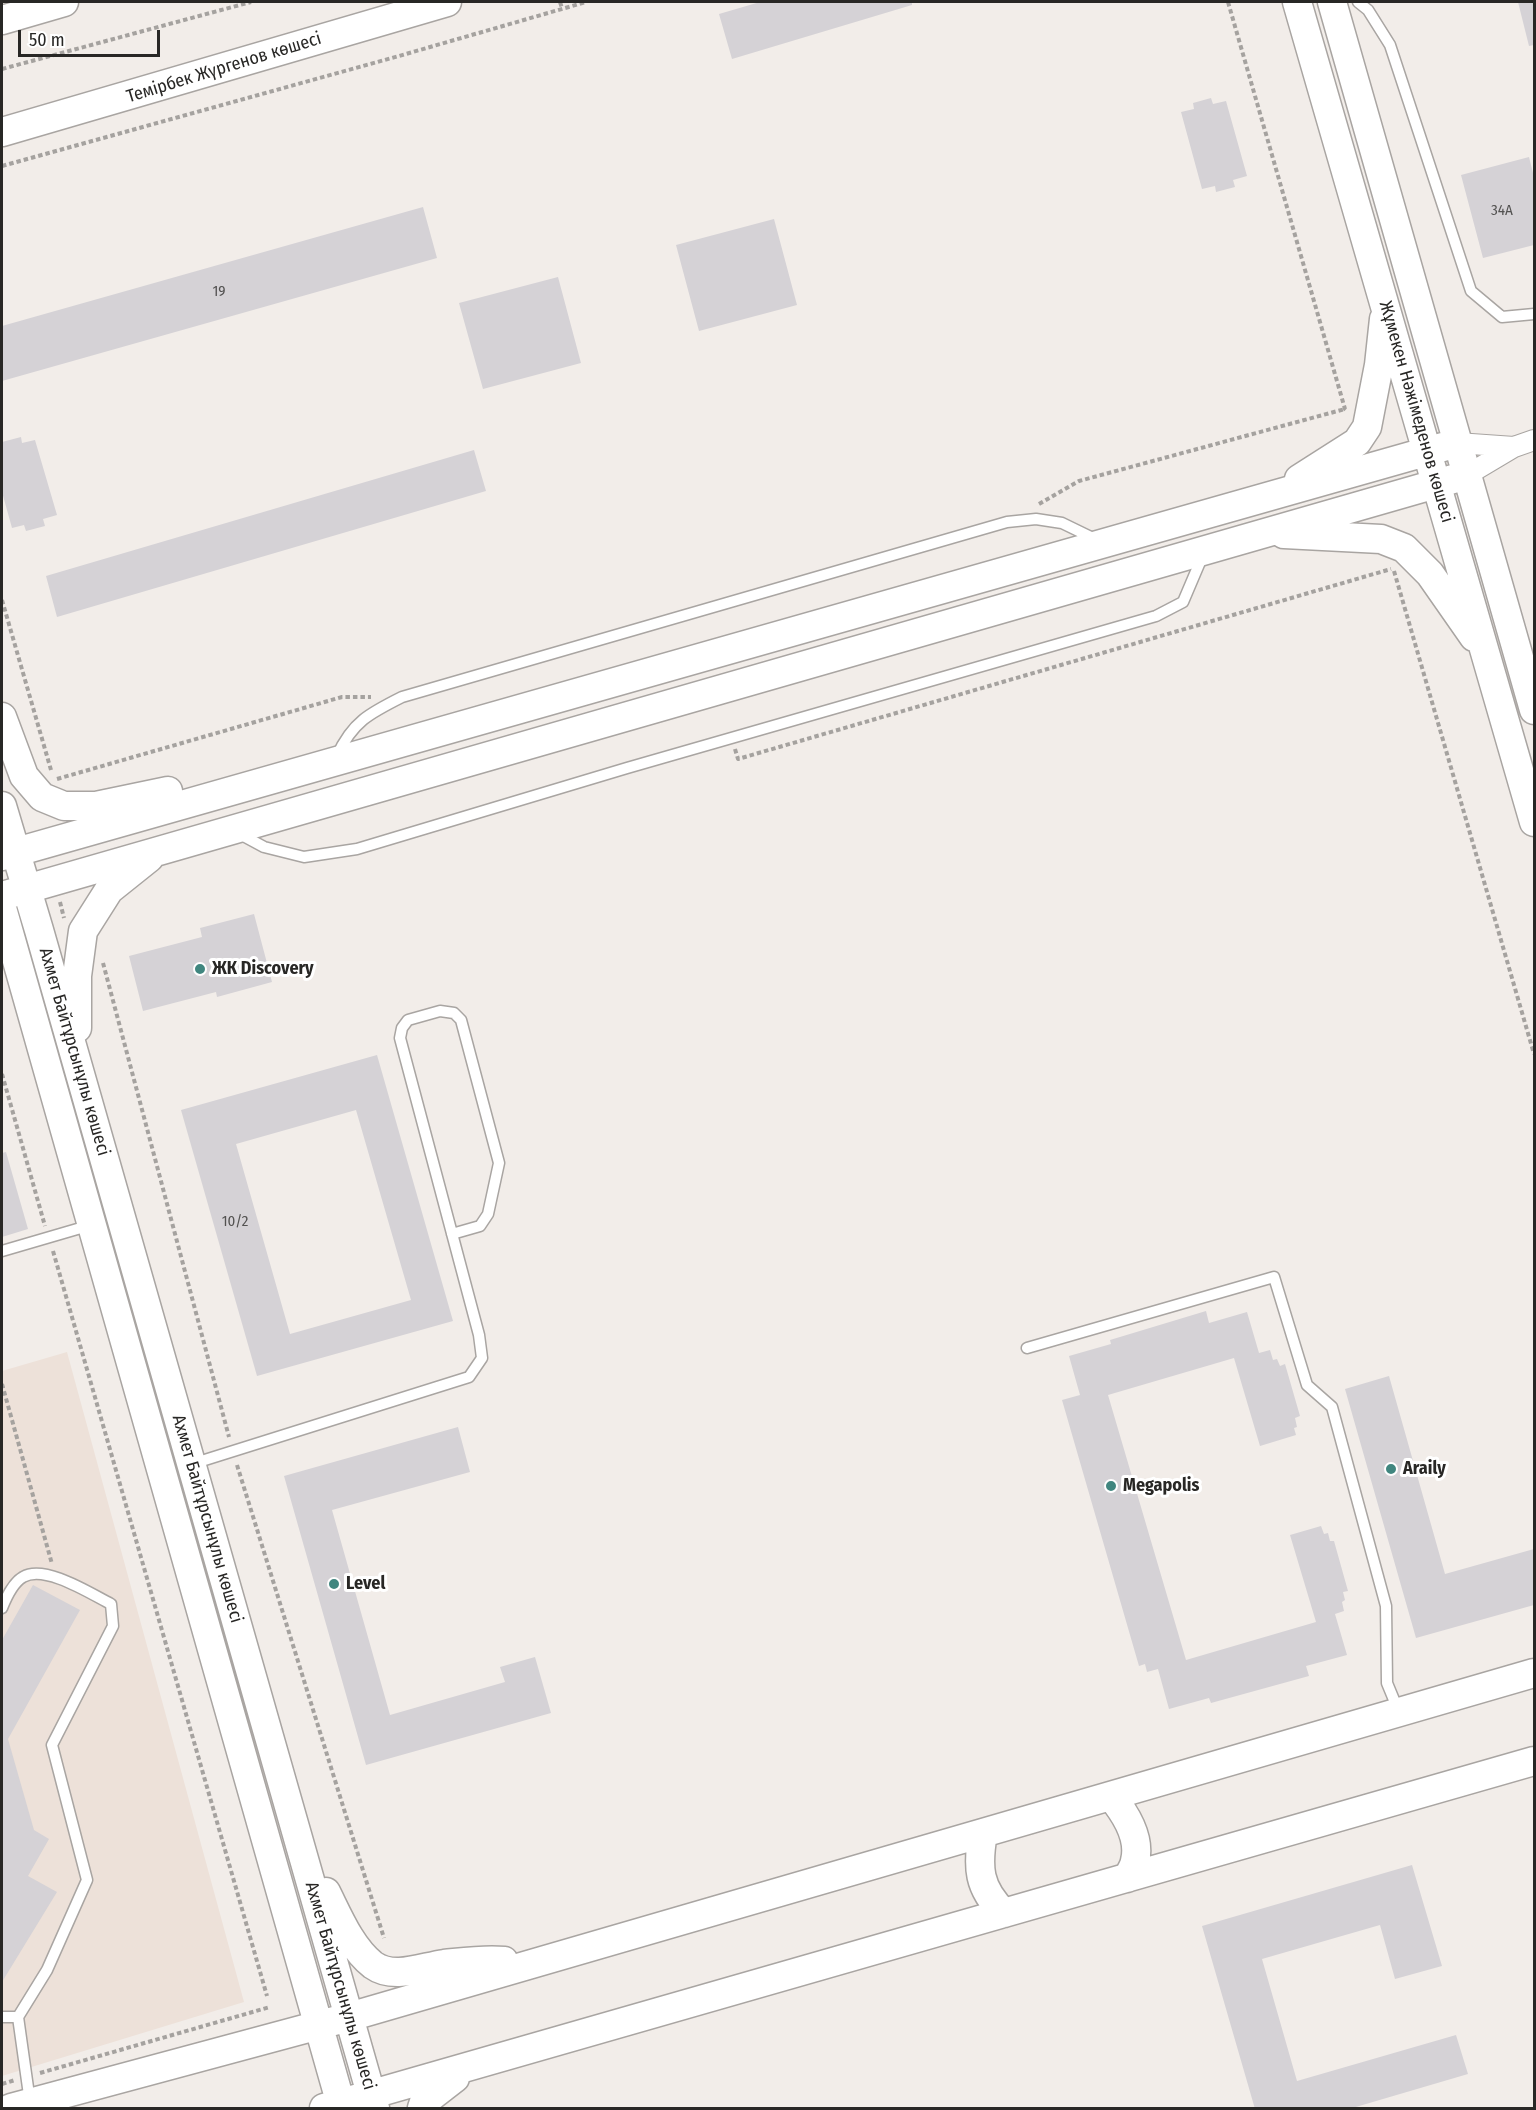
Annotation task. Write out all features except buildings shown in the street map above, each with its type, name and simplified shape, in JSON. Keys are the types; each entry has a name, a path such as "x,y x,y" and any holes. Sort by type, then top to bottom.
{"street":[{"path":"2,7 21,2"},
{"path":"2,20 64,2"},
{"name":"Темірбек Жүргенов көшесі","path":"2,132 447,2"},
{"name":"Жұмекен Нәжімеденов көшесі","path":"1332,2 1534,710"},
{"name":"Жұмекен Нәжімеденов көшесі","path":"1297,5 1534,822"},
{"path":"2,114 93,90 139,93"},
{"path":"1283,492 1309,471 1357,442 1367,427 1379,365 1385,305"},
{"path":"14,892 1467,475 1514,447 1534,440"},
{"path":"8,854 1427,451 1457,443 1514,447"},
{"path":"1267,532 1302,536 1381,539 1404,548 1430,574 1486,652"},
{"path":"2,717 24,776 42,797 64,806 96,806 178,789 236,790"},
{"name":"Ахмет Байтұрсынұлы көшесі","path":"2,806 14,892 39,930 373,2102"},
{"path":"74,1054 78,1017 77,976 83,931 109,890 160,850"},
{"name":"Ахмет Байтұрсынұлы көшесі","path":"2,909 318,2024 336,2107"},
{"path":"22,2096 349,2017 1534,1673"},
{"path":"336,2107 373,2102 468,2068 1534,1761"},
{"path":"1111,1796 1123,1810 1131,1826 1136,1848 1135,1862 1127,1878"},
{"path":"983,1833 979,1857 981,1874 985,1889 1004,1913"},
{"path":"298,1836 340,1919 359,1951 374,1966 394,1972 412,1972 441,1965 487,1960 533,1964"},
{"path":"422,2109 424,2102 468,2068"}],"lane":[{"path":"1358,2 1368,10 1390,45 1471,291 1502,317 1534,314"},
{"path":"334,762 346,737 370,713 402,698 1007,522 1036,519 1062,523 1103,543"},
{"path":"232,829 264,847 304,856 357,849 627,768 1156,616 1183,602 1205,549"},
{"path":"192,1464 469,1377 482,1358 479,1335 452,1234 400,1038 402,1029 408,1020 440,1011 454,1013 461,1020 499,1162 488,1214 480,1226 452,1234"},
{"path":"2,1251 91,1225"},
{"path":"1028,1348 1274,1277 1307,1385 1332,1407 1386,1606 1387,1683 1400,1713"},
{"path":"2,1608 21,1578 32,1573 56,1576 111,1604 113,1626 52,1745 87,1880 47,1970 18,2017 22,2096"},
{"path":"2,2017 18,2017"}],"path":[{"path":"2,69 251,2"},
{"path":"560,2 562,8"},
{"path":"2,166 586,2"},
{"path":"1228,2 1345,409 1367,427"},
{"path":"1038,505 1079,481 1345,409"},
{"path":"1393,568 1534,1054"},
{"path":"53,780 342,697 402,698"},
{"path":"103,961 233,1451 384,1938"},
{"path":"2,1074 267,1996"},
{"path":"2,1384 56,1576"},
{"path":"2,2084 22,2096 270,2007"}],"shaded area":[{"path":"67,1352 244,2002 2,2076 2,1371"}],"place":[{"name":"ЖК Discovery","path":"200,969"},
{"name":"Araily","path":"1391,1469"},
{"name":"Megapolis","path":"1111,1486"},
{"name":"Level","path":"334,1584"}]}
